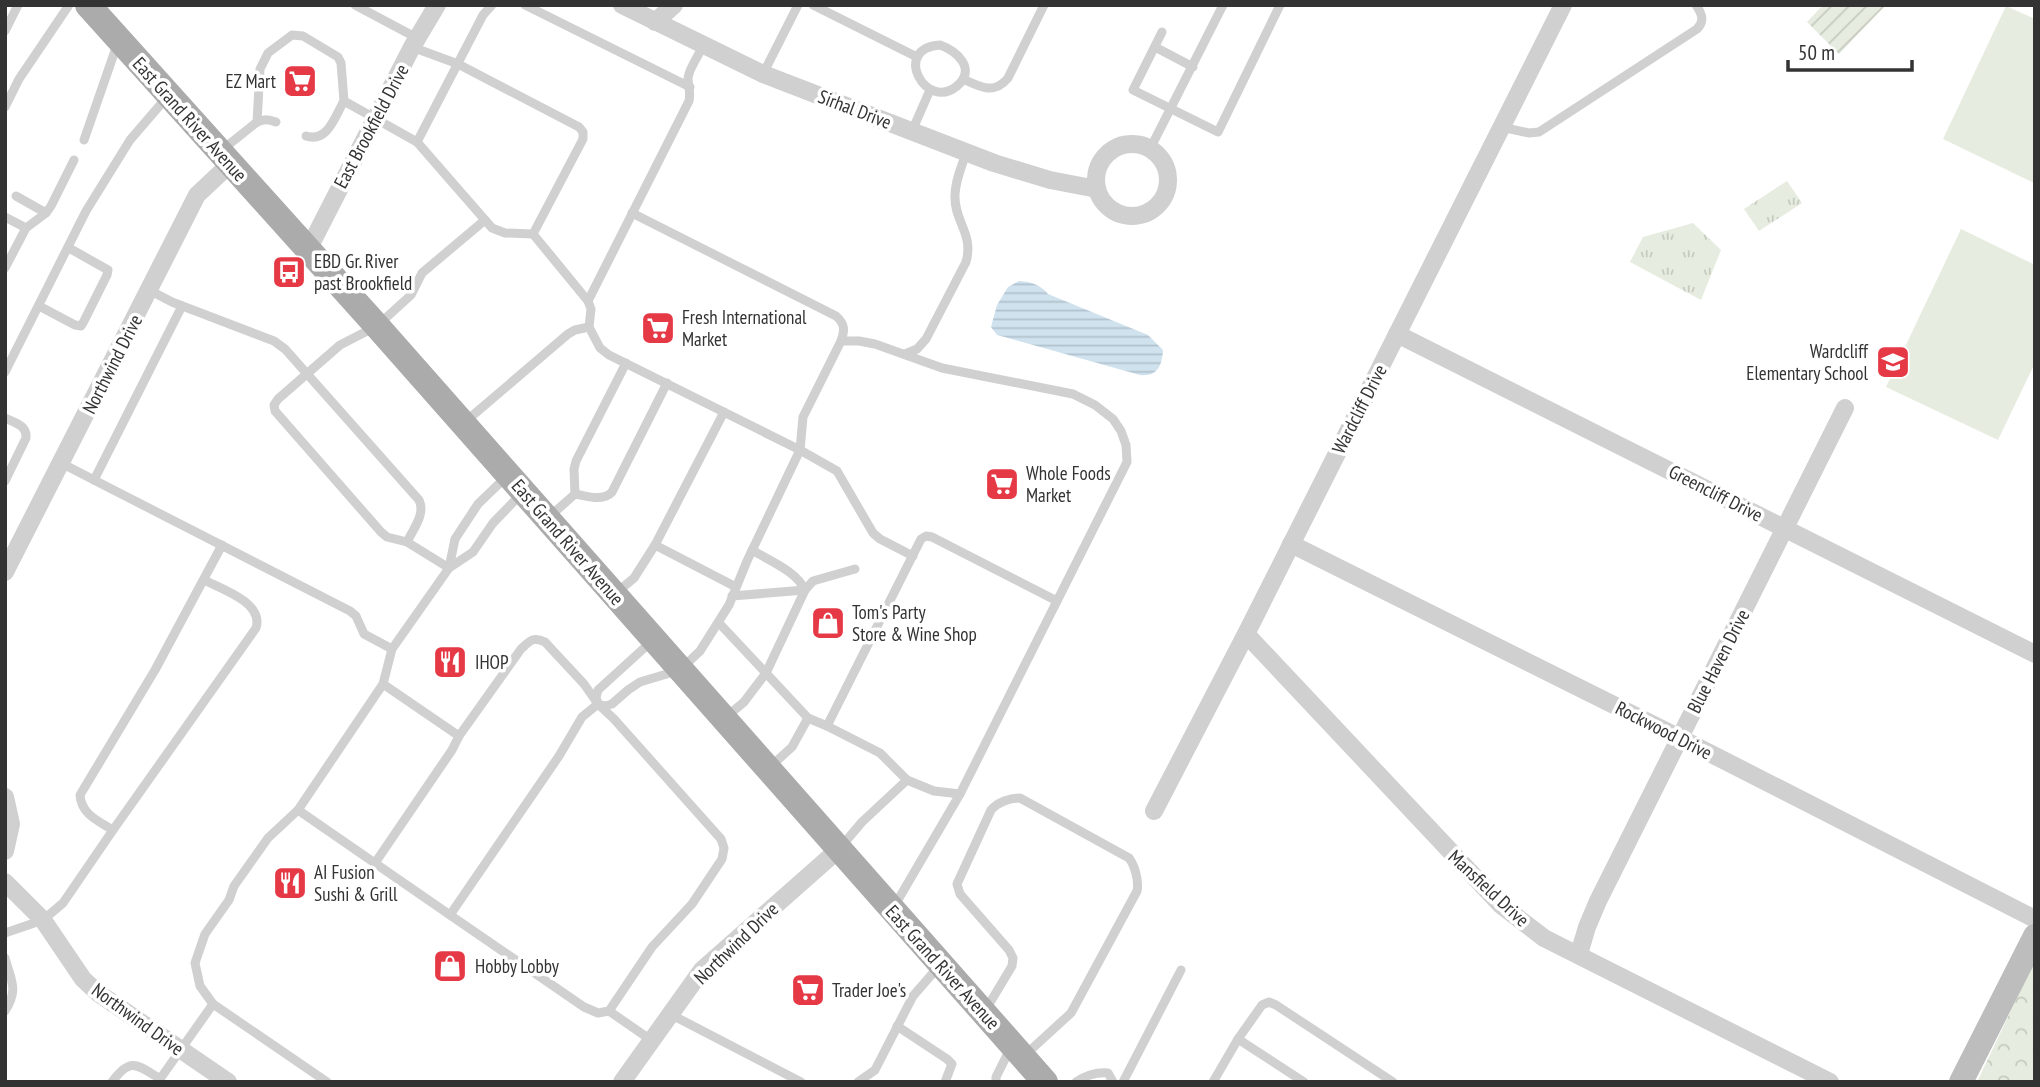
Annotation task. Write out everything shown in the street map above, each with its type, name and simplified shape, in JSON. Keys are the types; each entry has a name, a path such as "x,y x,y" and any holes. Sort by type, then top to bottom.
{"main road":[{"name":"East Grand River Avenue","path":"88,5 377,326 1045,1082"}],"street":[{"name":"East Brookfield Drive","path":"308,250 375,118 437,5"},
{"name":"Sirhal Drive","path":"622,5 763,74 1021,172 1097,189"},
{"path":"655,22 674,5"},
{"name":"Wardcliff Drive","path":"1154,811 1563,5"},
{"path":"1139,145 1150,149 1166,167 1167,190 1162,201 1143,215 1120,215 1102,200 1097,189 1099,165 1115,148 1139,145"},
{"name":"Northwind Drive","path":"5,572 197,195 225,158"},
{"name":"Greencliff Drive","path":"1397,334 2035,653"},
{"name":"Blue Haven Drive","path":"1579,954 1598,901 1845,408"},
{"name":"Rockwood Drive","path":"1291,544 2035,919"},
{"name":"Mansfield Drive","path":"1246,634 1501,905 1544,938 1830,1082"},
{"path":"5,797 11,824 5,851"},
{"name":"Northwind Drive","path":"622,1082 702,970 839,849"},
{"name":"Northwind Drive","path":"5,882 43,920 82,979 98,993 226,1081"},
{"path":"1961,1082 2035,936"}],"lane":[{"path":"5,31 18,5"},
{"path":"5,107 19,79 69,5"},
{"path":"355,5 415,43 579,127 583,132 583,139 533,234"},
{"path":"417,142 483,15 492,5"},
{"path":"525,5 690,87"},
{"path":"763,74 798,5"},
{"path":"813,5 917,57"},
{"path":"963,79 988,89 1003,84 1044,5"},
{"path":"1150,149 1223,5"},
{"path":"1162,32 1133,90 1218,132 1280,5"},
{"path":"1501,127 1529,134 1539,132 1697,29 1702,24 1702,17 1696,5"},
{"path":"257,122 260,69 268,53 292,35 303,36 338,57 341,63 344,100 323,135 316,138 306,136"},
{"path":"84,140 119,39"},
{"path":"940,45 950,49 963,61 963,79 950,90 941,92 930,89 921,83 917,74 917,57 931,46 940,45"},
{"path":"588,301 689,102 689,74 704,46"},
{"path":"1155,47 1193,67"},
{"path":"912,131 930,89"},
{"path":"5,372 86,211 120,154 169,95"},
{"path":"344,100 417,142 492,228 498,232 533,234 588,301 591,309 589,327 600,348 837,471 873,533 913,556"},
{"path":"225,158 257,122 263,119 276,122"},
{"path":"905,354 917,349 926,339 967,262 970,251 968,238 956,209 955,195 967,152"},
{"path":"5,268 26,228 46,213 74,160"},
{"path":"16,196 46,213"},
{"path":"598,704 612,704 640,682 680,670 700,651 719,623 800,450 803,417 841,341 844,327 836,316 632,214"},
{"path":"5,217 26,228"},
{"path":"449,568 407,542 387,537 381,532 275,411 274,405 340,345 377,326 411,295 422,273 485,220"},
{"path":"39,306 75,325 81,326 84,321 108,270 69,248"},
{"path":"149,290 182,306 274,341 285,349 419,500 423,507 407,542"},
{"path":"93,480 182,306"},
{"path":"463,424 568,334 589,327"},
{"path":"841,341 875,344 942,368 1073,394 1096,405 1112,419 1126,444 1127,462 960,794 892,910"},
{"path":"575,494 576,460 626,363"},
{"path":"575,494 608,497 667,383"},
{"path":"614,595 634,578 654,545 724,412"},
{"path":"5,418 23,426 27,432 5,481"},
{"path":"61,463 350,611 356,616 365,634 392,649"},
{"path":"449,568 456,539 478,504 516,483"},
{"path":"327,1082 213,1004 200,986 195,963 205,934 229,900 234,887 268,838 298,810 383,684 392,649 449,568 473,552 516,483"},
{"path":"547,519 575,494"},
{"path":"827,726 913,556 926,536 1057,601"},
{"path":"113,830 89,814 81,804 80,794 155,670 222,545"},
{"path":"654,545 734,592 805,590"},
{"path":"752,550 793,575 805,590"},
{"path":"724,719 744,702 766,673 805,590 813,581 855,569"},
{"path":"5,933 43,920 63,904 256,628 258,622 255,613 247,602 204,580"},
{"path":"719,623 808,718 880,753 907,780 934,791 960,794"},
{"path":"598,704 598,690 654,639"},
{"path":"375,863 459,736 521,649 532,640 545,642 721,839 724,848 722,859 692,904 652,947 609,1011"},
{"path":"383,684 459,736"},
{"path":"450,915 559,756 582,717 598,704"},
{"path":"768,770 792,747 808,718"},
{"path":"839,849 862,822 907,780"},
{"path":"984,1013 1012,966 1013,958 960,894 957,884 991,810 996,804 1020,798 1129,858 1138,886 1070,1013 1018,1051 996,1077 996,1082"},
{"path":"298,810 584,1007 598,1013 609,1011 651,1040"},
{"path":"5,958 14,990 13,998 5,1011"},
{"path":"874,1082 875,1070 913,996 941,963"},
{"path":"1123,1082 1181,970"},
{"path":"1213,1082 1238,1039 1262,1005 1269,1002 1393,1082"},
{"path":"112,1082 122,1068 134,1065 146,1069 161,1080 213,1004"},
{"path":"670,1014 801,1082"},
{"path":"897,1026 952,1064 944,1082"},
{"path":"1238,1039 1304,1082"},
{"path":"858,1082 875,1070"},
{"path":"1076,1082 1083,1077 1102,1073 1108,1073 1113,1082"}],"green space":[{"path":"1823,5 1886,5 1839,54 1807,22"},
{"path":"2006,6 2035,19 2034,183 1943,139"},
{"path":"1787,181 1802,203 1759,231 1744,209"},
{"path":"1693,223 1721,250 1701,300 1630,262 1643,237"},
{"path":"1961,229 2035,265 2035,363 1998,440 1886,387"},
{"path":"2035,960 2035,1082 1977,1082"}],"water":[{"path":"1019,281 1035,284 1048,294 1148,335 1163,350 1158,369 1151,374 1140,375 997,335 991,327 997,305 1008,287"}],"place":[{"name":"EZ Mart","path":"300,81"},
{"name":"EBD Gr. River past Brookfield","path":"289,272"},
{"name":"Fresh International Market","path":"658,328"},
{"name":"Wardcliff Elementary School","path":"1893,362"},
{"name":"Whole Foods Market","path":"1002,484"},
{"name":"Tom's Party Store & Wine Shop","path":"828,623"},
{"name":"IHOP","path":"450,662"},
{"name":"AI Fusion Sushi & Grill","path":"290,883"},
{"name":"Hobby Lobby","path":"450,966"},
{"name":"Trader Joe's","path":"808,990"}]}
